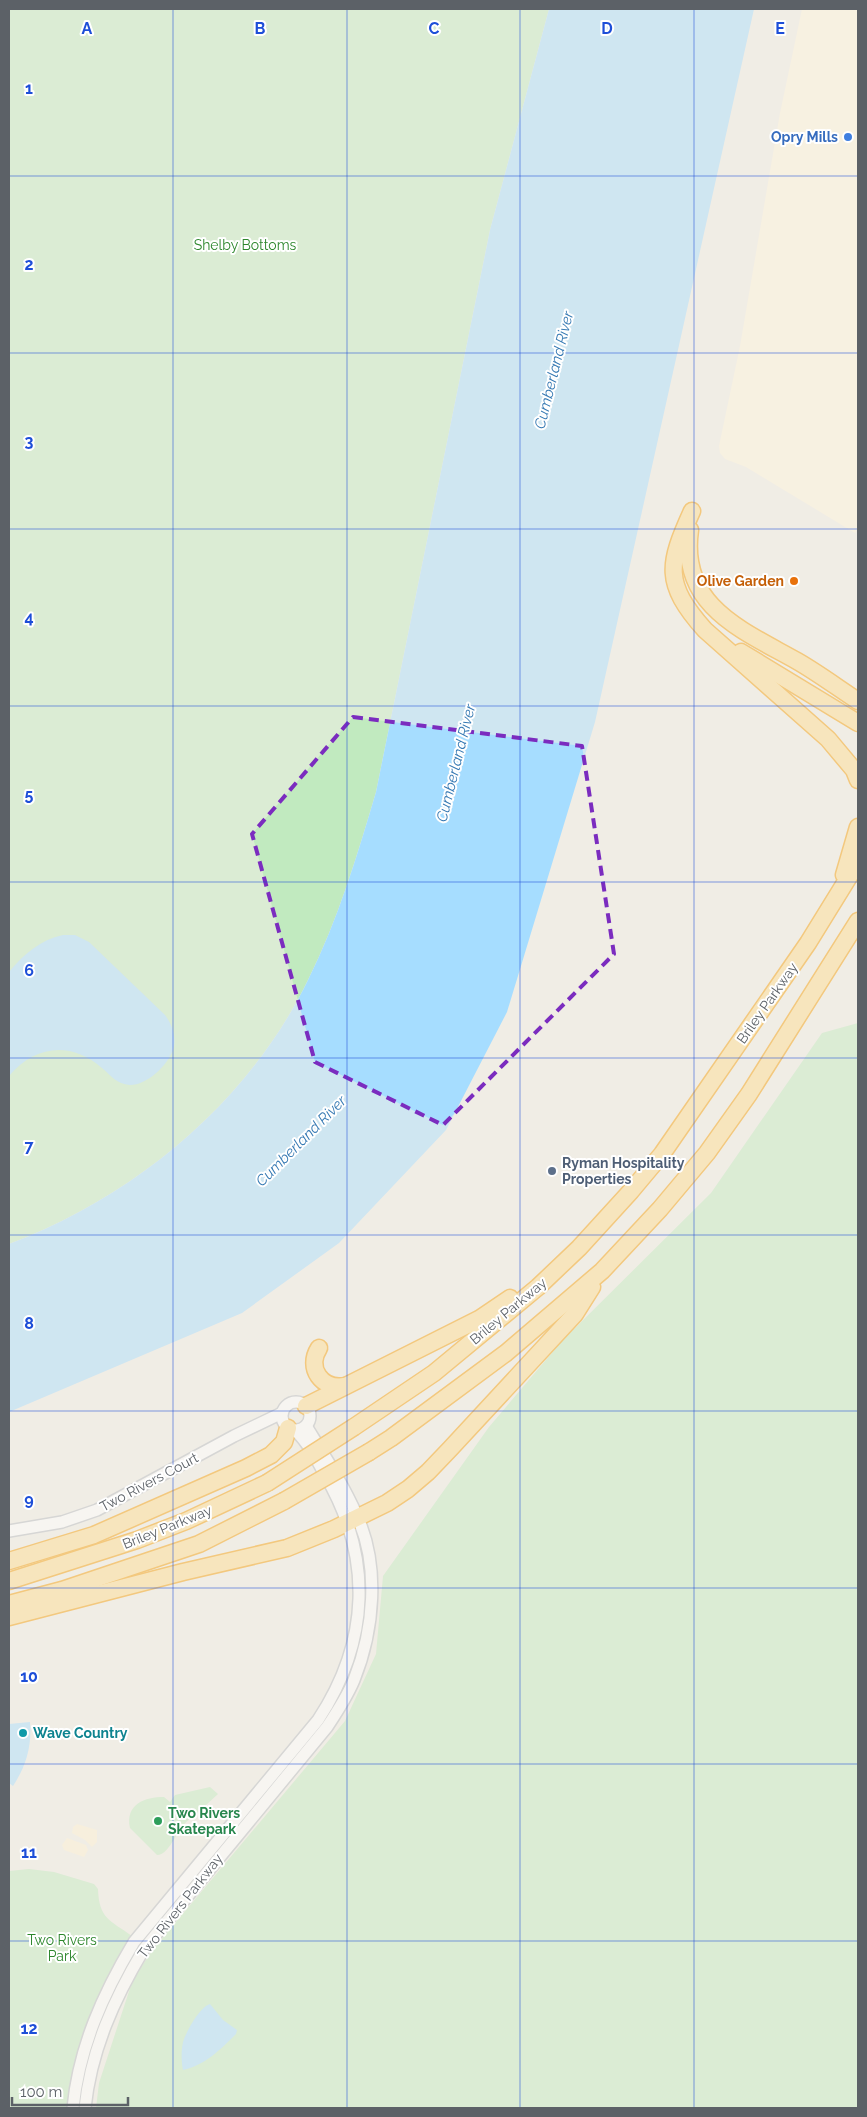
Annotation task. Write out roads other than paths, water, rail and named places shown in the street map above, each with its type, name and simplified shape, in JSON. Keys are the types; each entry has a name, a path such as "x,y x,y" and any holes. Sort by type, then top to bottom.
{"highway":[{"path":"858,701 803,664 725,618 710,604 699,591 688,562 692,511 674,555 673,570 676,590 705,630 828,739 854,770 858,780"},
{"path":"683,601 699,591"},
{"path":"705,630 858,724"},
{"path":"803,664 837,681 858,688"},
{"path":"836,899 858,827"},
{"name":"Briley Parkway","path":"9,1581 137,1540 186,1521 267,1483 434,1373 538,1287 608,1217 662,1154 836,899 858,862"},
{"name":"Briley Parkway","path":"9,1604 62,1590 199,1544 284,1502 370,1452 506,1352 602,1272 660,1209 707,1153 749,1094 858,921"},
{"path":"306,1406 479,1319 534,1283 608,1217"},
{"path":"9,1616 287,1548 334,1530 352,1519 387,1503 408,1490 428,1472 574,1314 602,1272"},
{"path":"319,1348 314,1361 317,1375 328,1385 336,1387 345,1386"},
{"path":"9,1560 94,1535 246,1468 272,1455 284,1442 291,1424"}],"street":[{"path":"292,1402 302,1403 306,1406 310,1414 291,1424 286,1406 292,1402"},
{"name":"Two Rivers Court","path":"9,1531 62,1522 97,1510 234,1436 266,1424 291,1424"},
{"name":"Two Rivers Parkway","path":"85,2108 94,2055 107,2018 124,1982 144,1949 327,1727 342,1705 354,1682 362,1657 368,1632 371,1605 368,1553 352,1519 305,1439 291,1424"},
{"name":"Two Rivers Parkway","path":"73,2108 83,2052 96,2014 113,1977 134,1942 318,1720 332,1699 343,1677 357,1630 359,1605 359,1580 352,1519"}],"water":[{"name":"Cumberland River","path":"549,9 754,9 595,722 507,1012 446,1130 339,1243 242,1313 9,1412 9,1244 56,1224 100,1200 143,1172 183,1140 220,1105 254,1066 283,1025 308,980 338,911 376,792 490,230"},
{"path":"63,935 75,935 89,942 168,1019 174,1036 173,1050 156,1074 143,1082 130,1085 121,1083 90,1059 66,1050 54,1050 30,1058 9,1076 9,972 21,959 40,944"},
{"path":"30,1722 30,1739 27,1755 13,1786 9,1783 9,1724"},
{"path":"210,2004 223,2020 237,2030 236,2034 205,2061 183,2070 182,2046 184,2039 198,2014"}],"place":[{"name":"Opry Mills","path":"848,137"},
{"name":"Olive Garden","path":"794,581"},
{"name":"Ryman Hospitality Properties","path":"552,1171"},
{"name":"Wave Country","path":"23,1733"},
{"name":"Two Rivers Skatepark","path":"158,1821"}],"park label":[{"name":"Shelby Bottoms","path":"245,245"},
{"name":"Two Rivers Park","path":"62,1948"}]}
